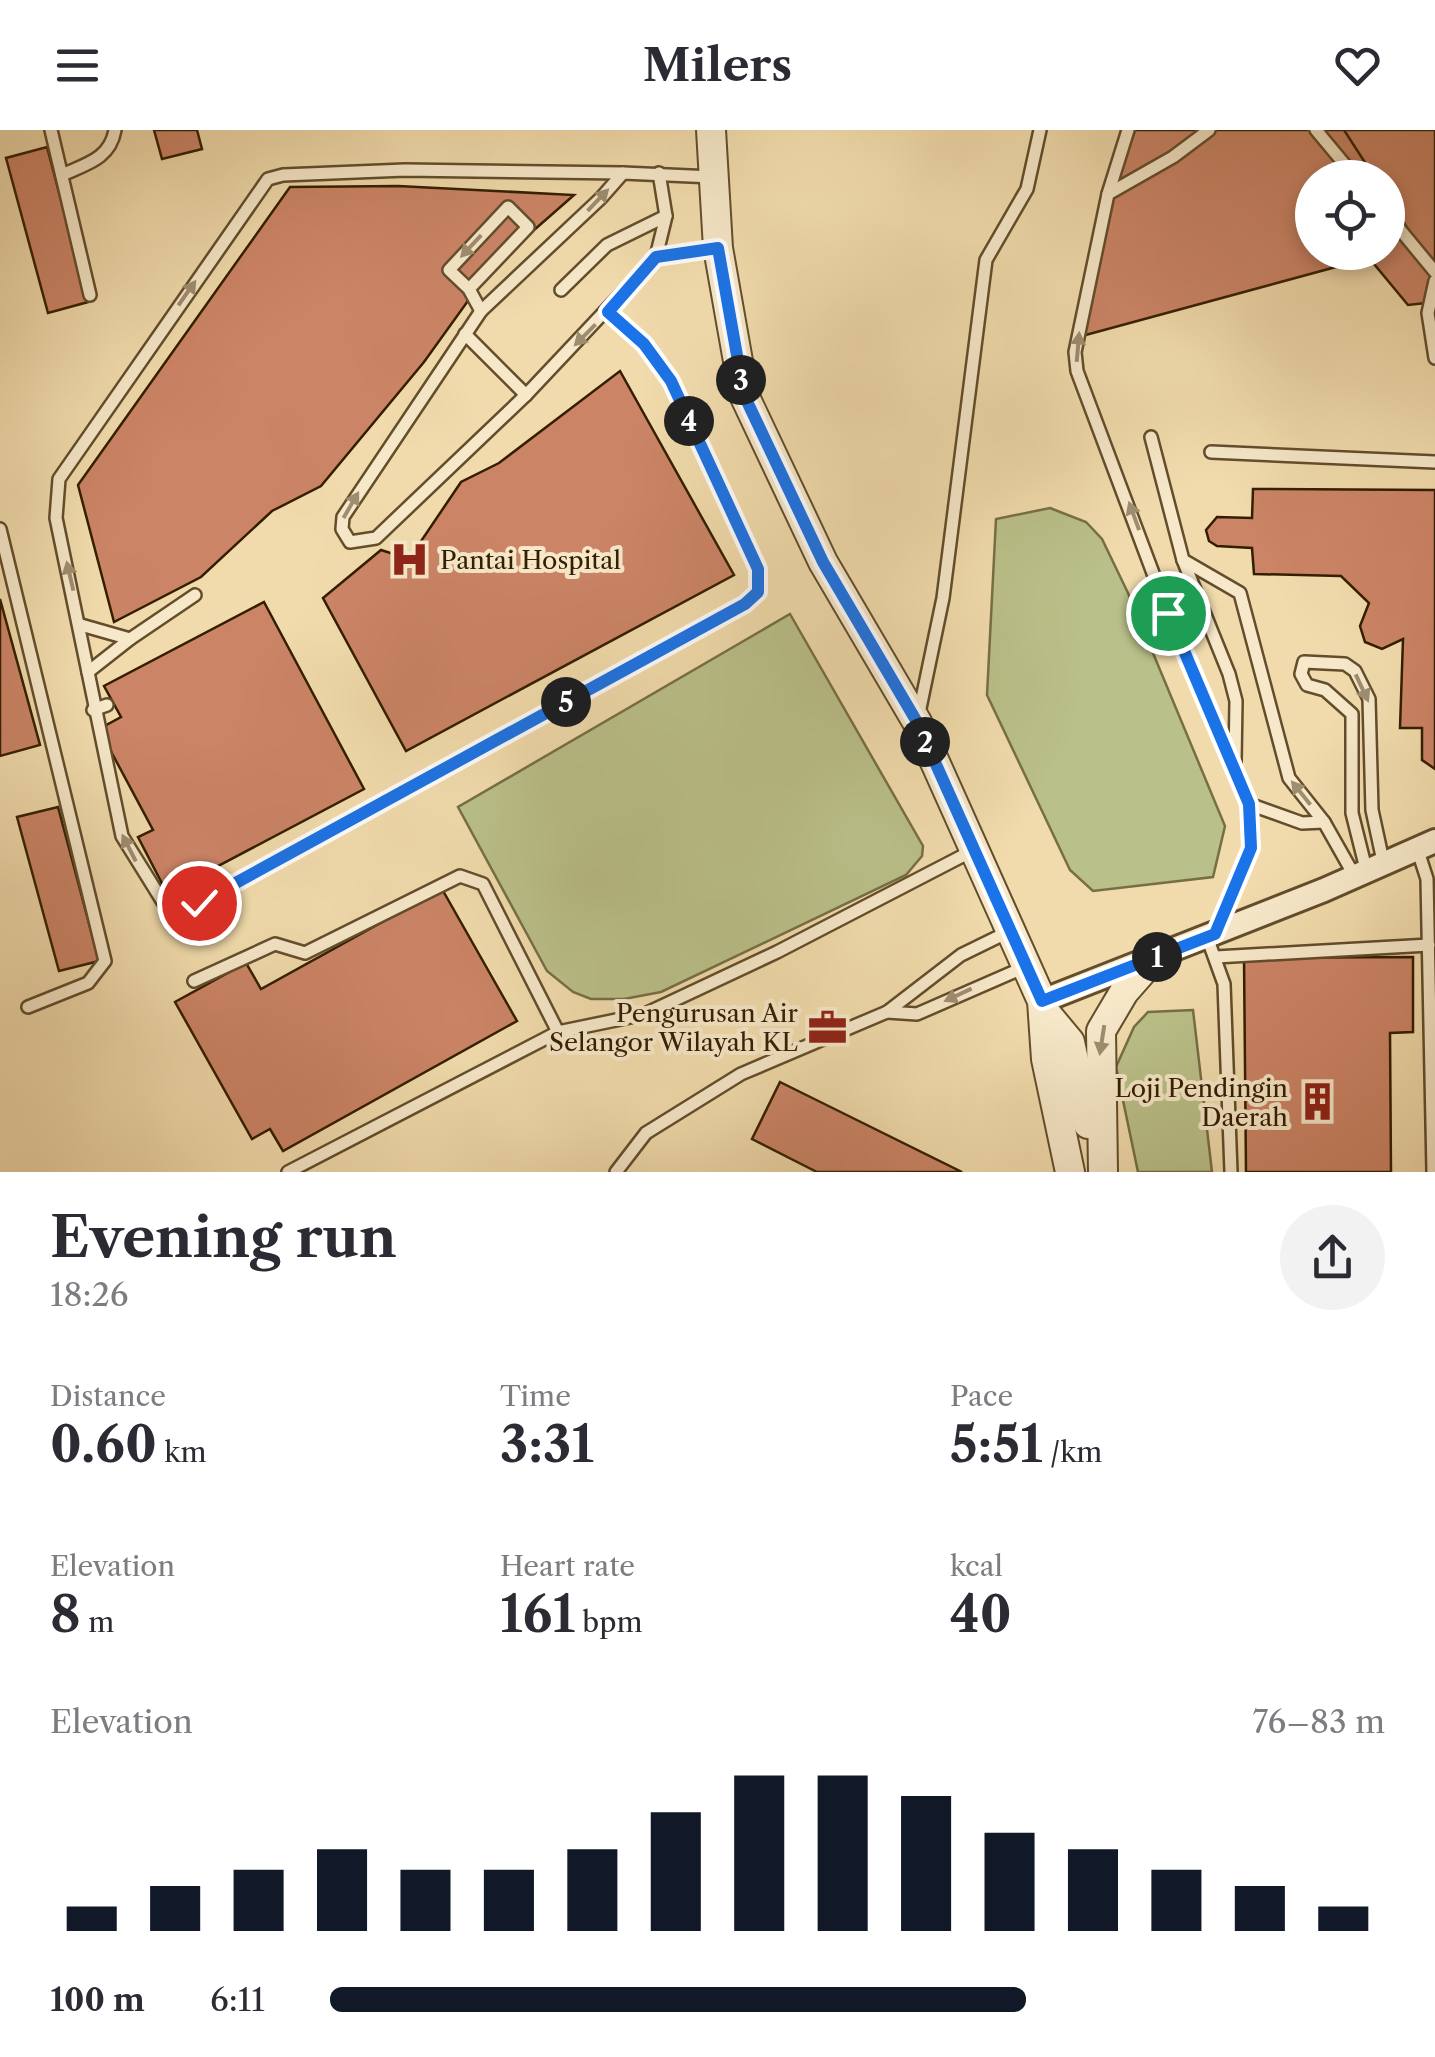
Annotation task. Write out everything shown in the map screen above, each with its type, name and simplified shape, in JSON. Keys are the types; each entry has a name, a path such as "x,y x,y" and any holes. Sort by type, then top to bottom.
{"street":[{"path":"712,130 718,248 744,395 823,562 917,722 1043,1006 1070,1042 1101,1172"},
{"path":"1043,1006 1153,959 1213,943 1426,844"},
{"path":"1101,1172 1101,1031 1124,992 1153,959"},
{"path":"1043,1006 1046,1059 1070,1172"}],"lane":[{"path":"51,130 90,294"},
{"path":"62,175 101,157 115,130"},
{"path":"917,722 944,598 986,260 1027,189 1040,130"},
{"path":"1128,130 1108,194 1075,352 1078,371 1168,613 1249,804 1251,848 1213,943 1224,984 1231,1172"},
{"path":"1108,194 1173,157 1209,130"},
{"path":"1316,130 1341,160"},
{"path":"608,312 644,344 671,381 758,569 758,592 745,604 199,903 163,902 122,836 56,518 58,479 268,179 283,175 405,170 713,177"},
{"path":"622,172 601,198 481,311 464,334 343,517 342,529 350,542 376,538 526,395 656,257 666,216 659,174"},
{"path":"469,289 528,228 508,207 449,270 469,289 481,311"},
{"path":"562,290 607,246 666,216"},
{"path":"1405,236 1435,272"},
{"path":"656,257 718,248"},
{"path":"1435,281 1428,314 1435,358"},
{"path":"464,334 526,395"},
{"path":"1151,437 1182,560 1229,674 1236,701 1235,771"},
{"path":"1211,452 1435,462"},
{"path":"0,529 105,961 88,982 28,1007"},
{"path":"1182,560 1240,593 1289,778 1368,868"},
{"path":"88,672 195,595"},
{"path":"81,625 130,639"},
{"path":"1304,662 1346,664 1370,700 1372,810 1368,868 1352,813 1352,714 1325,690 1307,685 1301,674 1304,662"},
{"path":"94,710 108,705"},
{"path":"1249,804 1302,823 1324,822"},
{"path":"1426,844 1433,1172"},
{"path":"288,1172 558,1032 645,1014 777,952 972,851"},
{"path":"194,981 275,944 305,953 460,876 483,884 558,1032"},
{"path":"616,1172 646,1133 741,1074 887,1012 961,955 1012,931"},
{"path":"1213,943 1429,945"},
{"path":"887,1012 917,1014 1027,966"}],"green space":[{"path":"1050,508 1086,522 1102,539 1128,593 1225,826 1213,877 1093,891 1070,870 987,695 996,519"},
{"path":"790,614 923,846 922,856 906,875 661,992 624,999 591,999 573,992 547,971 458,807"},
{"path":"1193,1010 1212,1172 1138,1172 1116,1067 1134,1027 1148,1012"}],"building":[{"path":"154,130 197,130 202,149 162,159"},
{"path":"1135,130 1435,130 1435,302 1408,305 1379,270 1405,270 1405,160 1295,160 1295,270 1325,270 1082,336 1117,182"},
{"path":"1344,130 1435,130 1435,258 1429,262 1405,225 1405,160 1363,160"},
{"path":"47,147 88,302 48,313 6,158"},
{"path":"398,186 574,195 493,266 424,362 321,486 272,511 201,577 114,622 78,485 290,187"},
{"path":"620,371 734,575 406,751 323,598 381,550 409,559 461,482 499,463"},
{"path":"1253,489 1435,490 1435,769 1422,760 1422,728 1400,728 1403,639 1382,649 1365,642 1360,626 1369,603 1341,576 1254,574 1252,548 1217,546 1209,541 1206,530 1217,517 1252,518"},
{"path":"0,599 40,745 0,756"},
{"path":"264,602 364,789 167,893 138,837 153,830 99,729 121,717 104,686"},
{"path":"58,807 99,961 59,971 17,817"},
{"path":"442,889 517,1021 283,1151 270,1129 252,1139 175,1002 246,963 261,989"},
{"name":"Loji Pendingin Daerah","path":"1413,957 1413,1032 1390,1033 1391,1172 1246,1172 1244,958"},
{"path":"780,1082 962,1172 817,1172 752,1139"}],"place":[{"name":"Pantai Hospital","path":"410,560"},
{"name":"Pengurusan Air Selangor Wilayah KL","path":"828,1027"},
{"name":"Loji Pendingin Daerah","path":"1318,1102"}],"route":[{"path":"199,903 745,604 758,592 758,569 671,381 644,344 608,312 656,257 718,248 744,395 823,562 917,722 949,801 1042,1001 1215,934 1251,848 1249,804 1168,613"}]}
